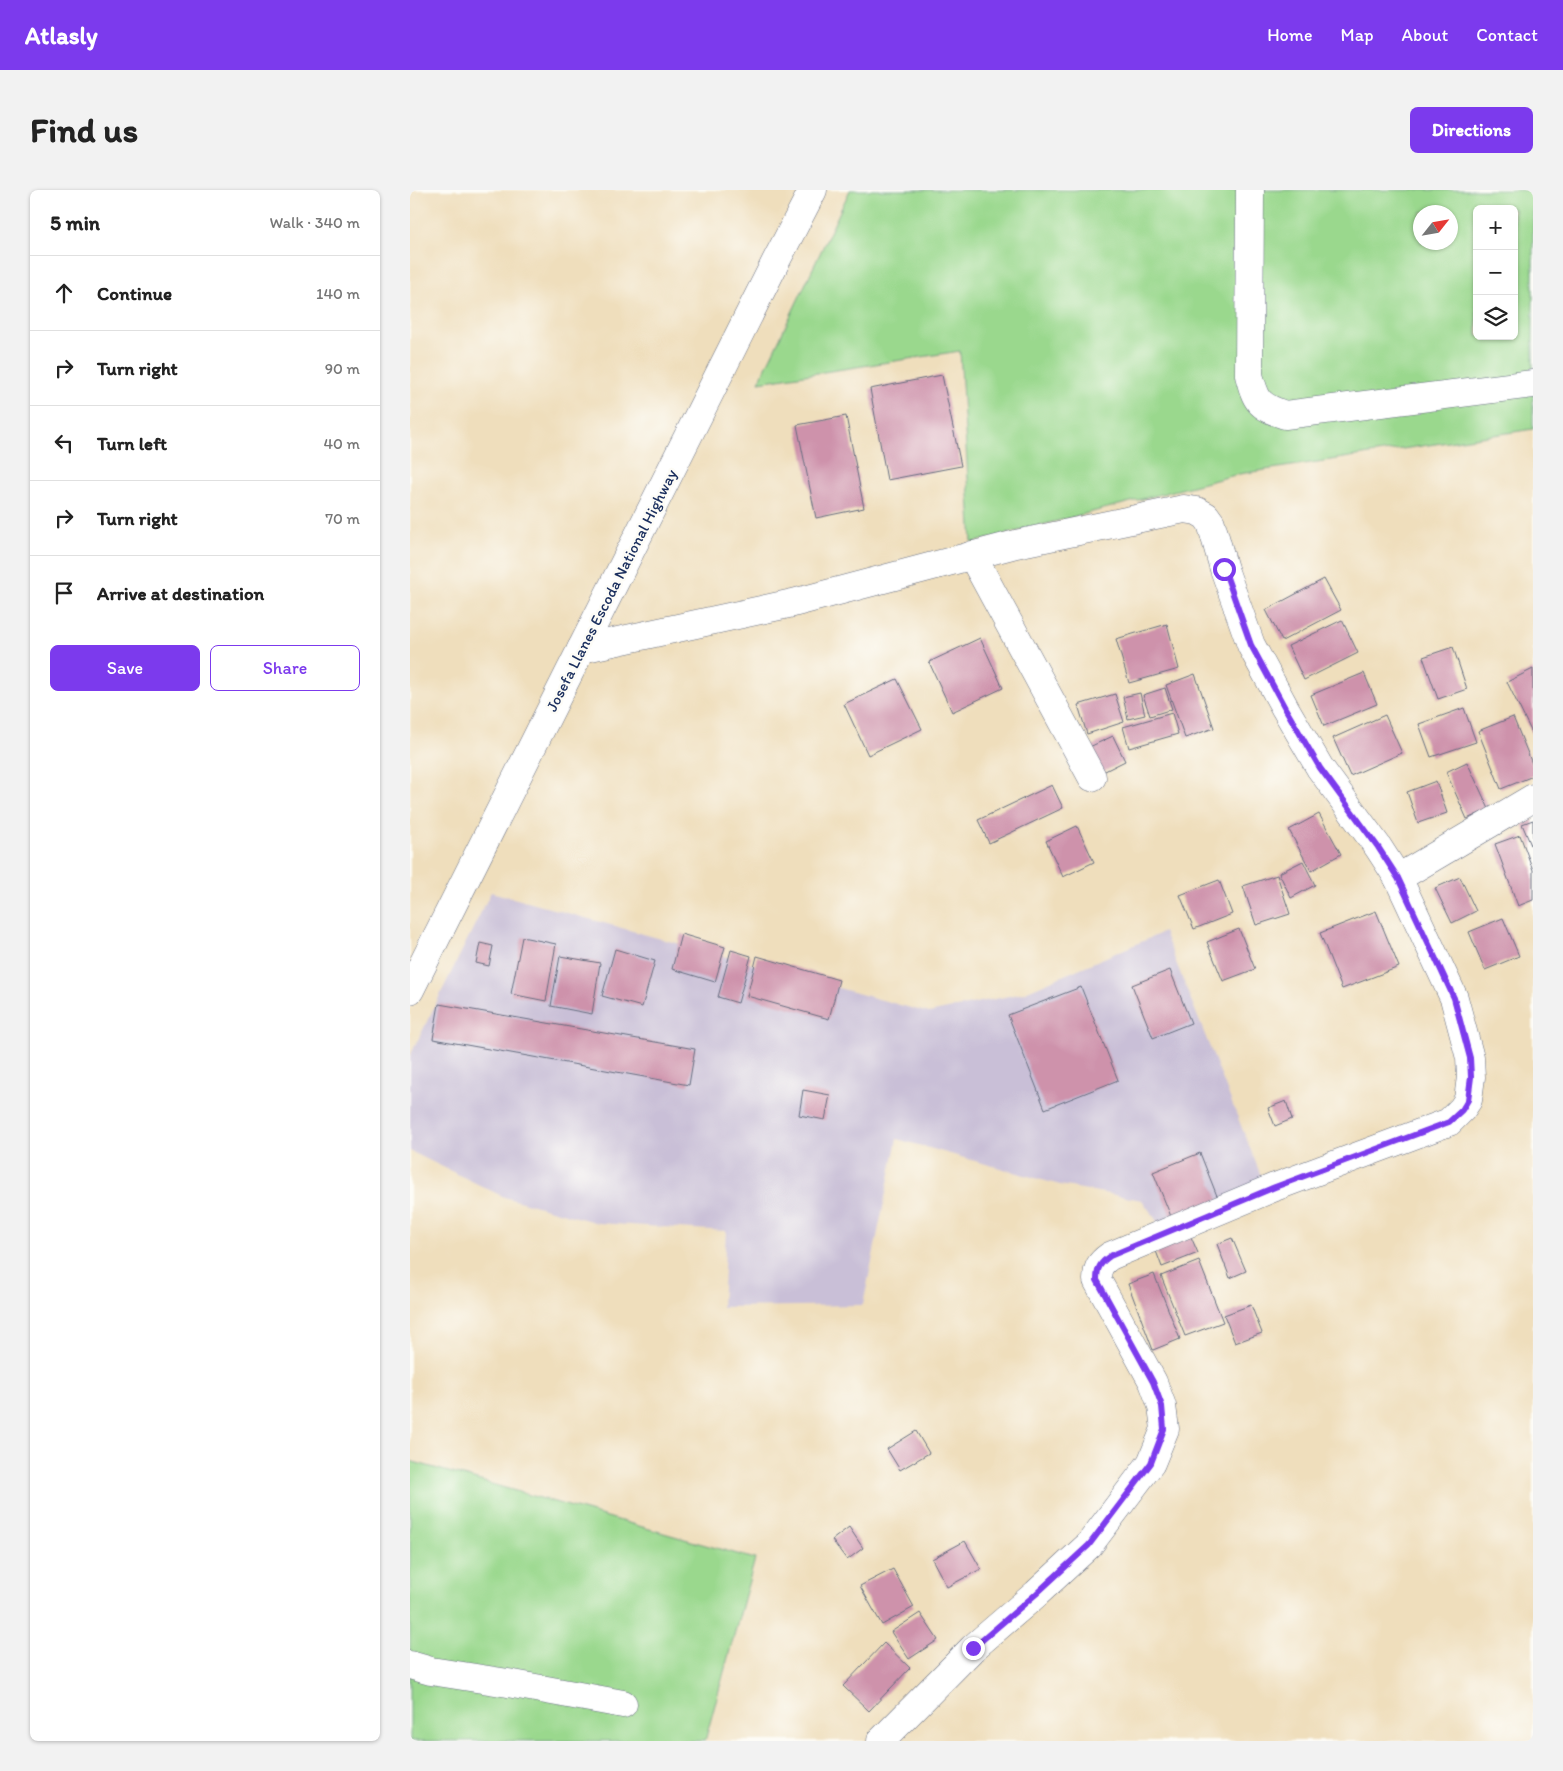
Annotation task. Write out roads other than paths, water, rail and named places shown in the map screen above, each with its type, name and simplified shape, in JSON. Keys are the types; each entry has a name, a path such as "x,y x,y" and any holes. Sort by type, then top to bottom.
{"street":[{"name":"Josefa Llanes Escoda National Highway","path":"410,990 813,190"},
{"path":"1250,190 1249,375 1254,396 1267,409 1285,415 1533,384"},
{"path":"581,649 793,604 1016,544 1184,509 1196,511 1206,516 1211,523 1237,610 1255,653 1320,768 1378,847 1398,878 1454,998 1470,1058 1471,1077 1468,1100 1462,1110 1449,1122 1275,1187 1110,1256 1097,1268 1097,1280 1153,1382 1162,1406 1164,1429 1151,1463 1089,1545 973,1648 881,1741"},
{"path":"972,556 1092,777"},
{"path":"1398,878 1533,798"},
{"path":"410,1665 431,1671 623,1704"}]}
